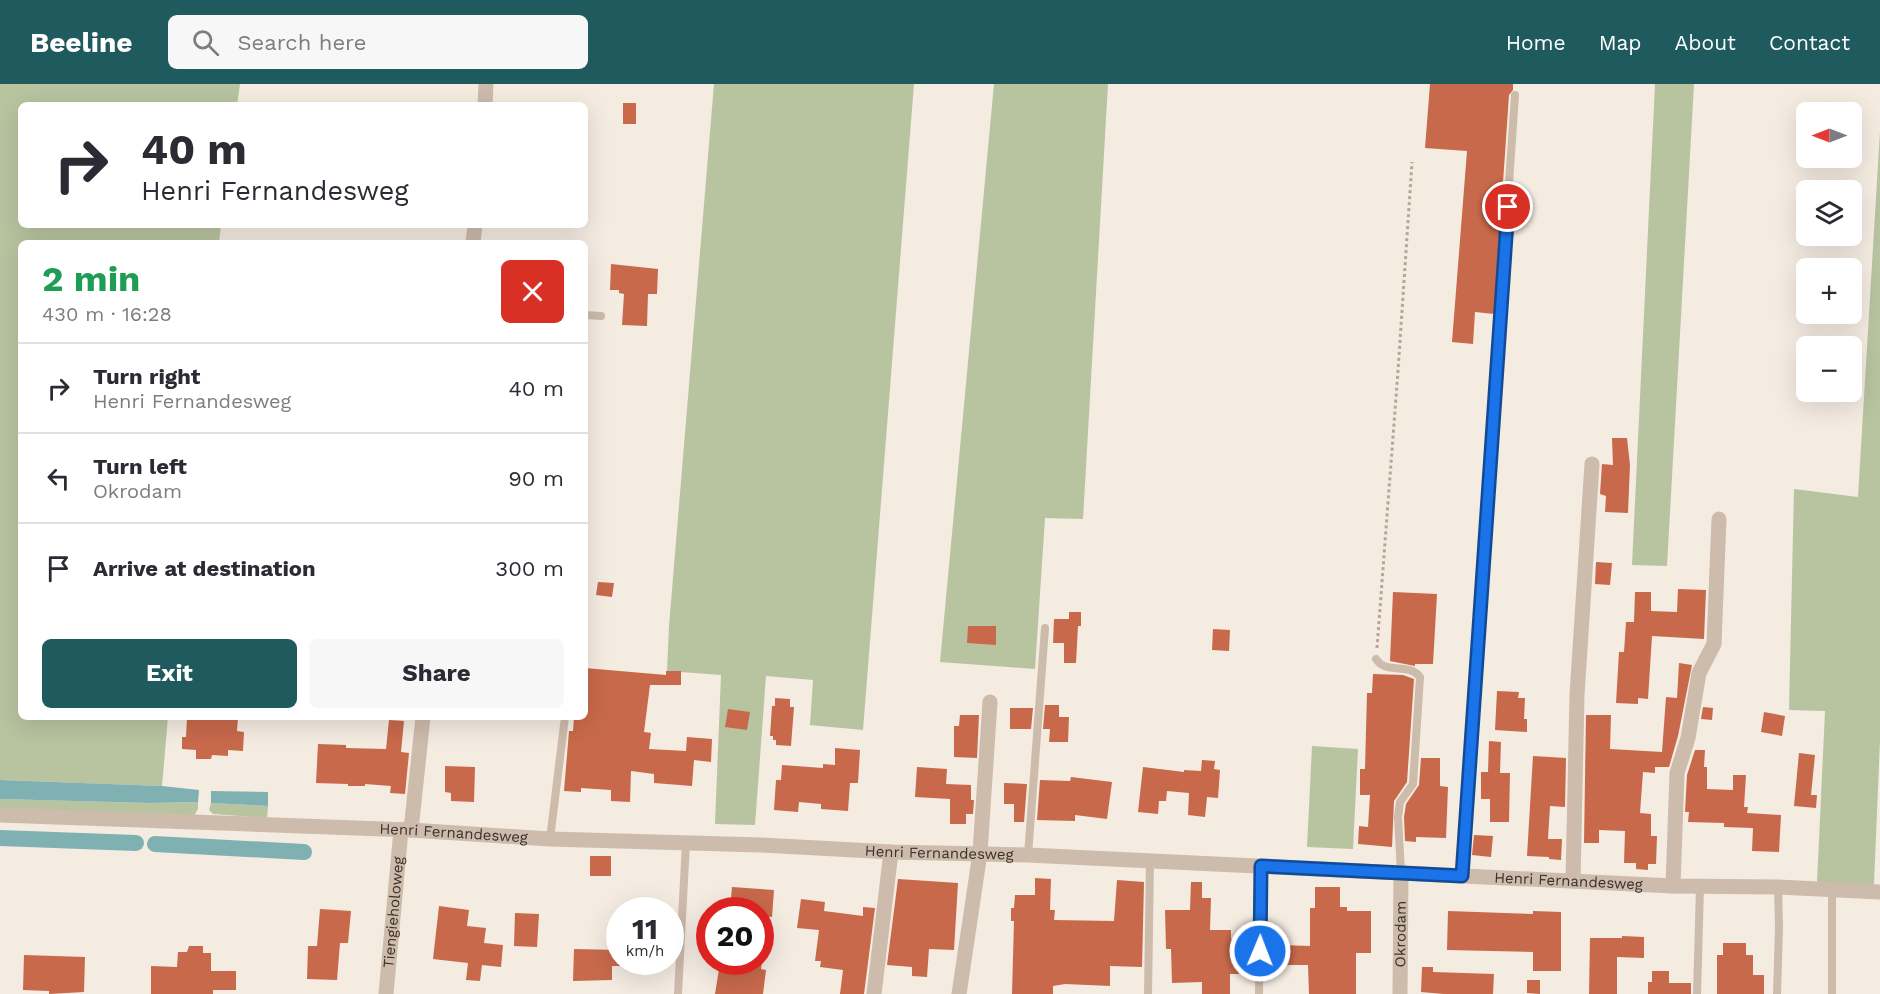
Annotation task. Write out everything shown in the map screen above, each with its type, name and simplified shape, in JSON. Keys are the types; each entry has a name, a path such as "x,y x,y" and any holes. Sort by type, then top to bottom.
{"street":[{"path":"485,102 486,84"},
{"path":"1573,881 1577,695 1592,464"},
{"path":"1673,885 1677,773 1688,738 1699,673 1714,644 1719,519"},
{"path":"959,994 980,853 990,702"},
{"name":"Tiengieholoweg","path":"386,994 406,830 423,720"},
{"name":"Henri Fernandesweg","path":"0,815 406,830 550,839 891,852 980,853 1573,881 1880,892"},
{"path":"874,994 891,852"},
{"name":"Okrodam","path":"1400,994 1401,873"}],"lane":[{"path":"1462,876 1515,95"},
{"path":"588,315 601,316"},
{"path":"1028,855 1045,628"},
{"path":"1376,659 1383,666 1412,669 1420,677 1413,784 1400,802 1398,817 1401,873"},
{"path":"550,839 565,720"},
{"path":"678,994 686,843"},
{"path":"1148,994 1150,861"},
{"path":"1259,994 1261,866"},
{"path":"1697,994 1700,886"},
{"path":"1777,994 1778,887"},
{"path":"1832,890 1832,994"}],"path":[{"path":"1376,659 1412,162"}],"green space":[{"path":"0,84 240,84 237,102 18,102 18,228 221,228 219,240 18,240 18,720 168,720 162,786 0,780"},
{"path":"714,84 914,84 863,730 810,725 813,680 766,676 755,825 715,824 721,675 667,671"},
{"path":"994,84 1108,84 1083,519 1045,518 1035,669 940,662"},
{"path":"1655,84 1694,84 1667,566 1632,565"},
{"path":"1880,131 1880,740 1874,885 1817,883 1825,711 1789,710 1794,489 1858,497"},
{"path":"1312,746 1358,749 1353,849 1307,847"},
{"path":"0,799 198,802 198,809 194,816 0,809"},
{"path":"211,803 268,806 267,818 213,814 209,810"}],"water":[{"path":"0,780 162,786 199,790 198,802 0,799"},
{"path":"211,791 268,792 268,806 211,803"}],"building":[{"path":"1430,84 1513,84 1513,90 1509,95 1494,314 1475,312 1473,344 1452,342 1467,151 1425,148"},
{"path":"623,103 636,103 636,124 623,124"},
{"path":"611,264 658,269 657,294 648,294 647,326 622,325 624,294 619,293 619,290 610,290"},
{"path":"1612,438 1627,438 1630,465 1628,513 1605,512 1606,496 1600,494 1602,464 1613,465"},
{"path":"1596,562 1612,563 1610,585 1595,584"},
{"path":"598,582 614,583 612,597 596,595"},
{"path":"1678,589 1706,590 1704,639 1652,636 1648,699 1638,698 1638,704 1616,703 1619,652 1624,652 1626,622 1634,622 1635,592 1651,592 1651,611 1677,612"},
{"path":"1393,592 1437,594 1433,664 1415,664 1415,666 1390,661"},
{"path":"1069,612 1081,612 1076,663 1064,663 1064,643 1053,643 1054,619 1069,619"},
{"path":"968,626 996,626 996,645 967,643"},
{"path":"1213,629 1230,630 1229,651 1212,650"},
{"path":"1679,663 1692,665 1678,736 1669,767 1655,767 1655,773 1643,772 1640,813 1651,814 1651,836 1657,836 1656,864 1648,864 1648,870 1636,869 1636,863 1624,863 1625,831 1599,830 1599,843 1584,843 1586,715 1611,715 1610,749 1662,752 1666,697 1677,698"},
{"path":"588,668 666,675 666,671 681,671 681,685 650,685 644,732 651,733 649,749 686,751 687,737 712,739 711,762 694,760 692,786 654,783 654,774 631,771 630,802 611,801 611,790 581,788 581,792 564,791 569,731 573,731 574,720 588,720"},
{"path":"1373,674 1403,675 1414,679 1407,782 1394,801 1392,847 1358,844 1359,826 1368,827 1370,795 1360,795 1360,769 1365,769 1367,693 1372,693"},
{"path":"1497,691 1519,692 1518,698 1525,698 1524,719 1527,719 1527,732 1495,730"},
{"path":"775,698 790,699 790,707 794,707 791,746 776,745 776,740 770,736 772,706 775,706"},
{"path":"1045,705 1059,705 1059,717 1069,717 1068,742 1049,742 1050,729 1043,729"},
{"path":"1703,707 1713,708 1712,720 1701,719"},
{"path":"1010,708 1033,708 1031,729 1010,729"},
{"path":"728,709 750,712 747,730 725,727"},
{"path":"1764,712 1785,716 1782,736 1761,732"},
{"path":"960,715 979,715 977,758 954,757 954,726 959,726"},
{"path":"187,720 238,720 237,731 244,732 243,751 228,750 228,756 212,755 211,759 196,759 196,750 182,749 182,737 186,737"},
{"path":"389,720 404,721 401,752 409,753 405,794 390,793 391,786 316,783 318,744 346,745 346,748 386,749"},
{"path":"1489,741 1501,742 1500,773 1510,773 1509,822 1490,822 1490,799 1481,799 1481,772 1488,772"},
{"path":"835,748 860,750 858,783 850,783 848,811 821,809 821,804 799,802 798,812 774,810 776,780 781,780 782,765 823,768 823,764 835,765"},
{"path":"1695,750 1705,750 1704,767 1707,767 1707,789 1733,790 1733,775 1746,775 1744,807 1748,807 1747,813 1781,815 1779,852 1752,851 1753,828 1724,827 1724,823 1688,822 1689,812 1685,812 1687,775"},
{"path":"1799,753 1815,755 1811,795 1817,795 1816,808 1794,806"},
{"path":"1533,756 1566,758 1565,807 1550,806 1548,839 1562,839 1561,860 1527,856"},
{"path":"1421,758 1440,758 1440,786 1448,787 1446,838 1416,837 1416,842 1405,841 1406,804 1419,785"},
{"path":"1202,760 1215,761 1214,769 1220,770 1218,798 1207,797 1205,817 1188,815 1189,793 1167,791 1166,801 1159,801 1158,814 1138,812 1143,767 1184,772 1184,770 1201,771"},
{"path":"445,766 475,767 474,802 451,801 451,793 445,792"},
{"path":"917,767 947,769 946,784 971,785 971,800 974,800 973,814 966,814 966,824 950,824 950,799 915,797"},
{"path":"1071,777 1112,782 1107,819 1075,815 1075,821 1037,820 1040,780 1070,781"},
{"path":"1004,783 1027,784 1024,822 1014,822 1014,804 1004,804"},
{"path":"1474,835 1493,836 1491,857 1472,855"},
{"path":"590,856 611,856 611,876 590,876"},
{"path":"1035,878 1051,879 1050,910 1055,910 1054,920 1114,921 1117,880 1144,882 1142,967 1110,966 1110,986 1065,984 1053,986 1053,994 1012,994 1014,921 1011,921 1011,908 1014,908 1015,895 1035,895"},
{"path":"898,879 958,883 954,950 929,949 927,977 912,976 912,967 887,965"},
{"path":"1191,882 1202,882 1202,898 1211,898 1210,930 1231,930 1231,939 1239,939 1239,974 1230,974 1230,994 1202,994 1202,982 1172,983 1171,949 1166,949 1165,910 1190,910"},
{"path":"732,887 774,890 773,897 731,897"},
{"path":"1315,887 1340,887 1340,907 1347,907 1347,911 1371,911 1371,953 1356,953 1356,994 1309,994 1308,965 1280,965 1280,945 1310,946 1310,908 1315,908"},
{"path":"801,899 825,902 824,911 863,916 863,907 875,908 864,994 840,994 843,970 820,967 821,961 815,961 819,930 797,928"},
{"path":"439,906 469,910 467,926 486,928 484,943 503,945 501,967 482,965 480,981 466,980 468,963 433,959"},
{"path":"320,909 351,911 348,943 340,943 337,980 307,979 308,946 317,946"},
{"path":"1448,911 1533,914 1533,911 1561,912 1561,971 1533,971 1533,952 1447,950"},
{"path":"515,913 539,914 537,947 514,946"},
{"path":"1622,936 1644,937 1644,958 1617,957 1617,994 1589,994 1590,938 1622,938"},
{"path":"1723,943 1746,943 1746,955 1753,955 1753,975 1764,975 1764,994 1717,994 1717,955 1723,955"},
{"path":"189,946 203,946 203,953 211,953 211,971 236,971 236,990 213,990 213,994 151,994 151,966 177,967 178,952 187,952"},
{"path":"574,949 606,950 606,975 612,975 612,980 573,981"},
{"path":"24,955 85,957 84,992 49,994 49,991 23,990"},
{"path":"1422,967 1433,967 1433,972 1494,974 1493,994 1421,992"},
{"path":"1652,971 1669,971 1669,983 1691,983 1691,994 1648,994 1648,982 1652,982"},
{"path":"718,975 765,975 763,994 715,994"},
{"path":"1527,980 1540,980 1540,994 1527,993"}],"waterway":[{"path":"0,838 136,843"},
{"path":"155,844 304,852"}],"route":[{"path":"1260,951 1261,866 1462,876 1508,207"}]}
